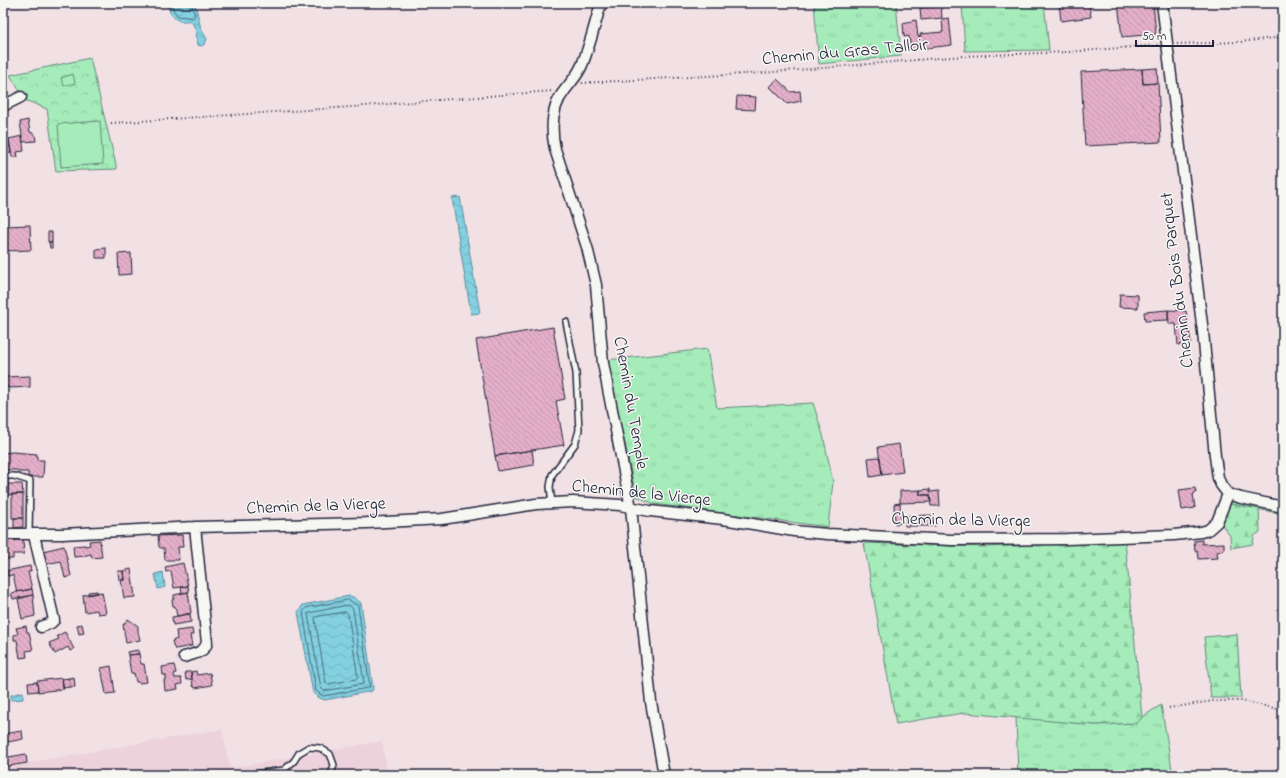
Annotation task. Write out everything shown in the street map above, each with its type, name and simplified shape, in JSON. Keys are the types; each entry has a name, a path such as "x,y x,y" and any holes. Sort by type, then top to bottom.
{"street":[{"name":"Chemin du Temple","path":"601,3 582,66 576,77 558,101 552,129 554,143 594,274 598,297 601,348 605,376 631,508 650,702 664,775"},
{"name":"Chemin du Bois Parquet","path":"1162,3 1203,332 1217,469 1221,484 1228,494"},
{"path":"3,106 21,97"},
{"path":"1228,494 1283,507"},
{"name":"Chemin de la Vierge","path":"3,534 31,535 195,527 332,525 427,520 536,504 580,502 615,505 815,533 952,540 1027,540 1194,533 1208,530 1217,522 1228,494"},
{"path":"184,658 202,652 206,648 207,643 195,527"},
{"path":"31,535 54,620 51,624 41,627"}],"lane":[{"path":"552,503 550,487 552,475 575,444 579,430 576,373 566,322"},
{"path":"3,476 14,476 30,481 31,535"},
{"path":"248,775 284,770 294,760 298,753 309,747 320,748 330,754 334,765 331,775"}],"path":[{"path":"1167,45 1240,42 1283,37"},
{"name":"Chemin du Gras Talloir","path":"111,123 351,107 568,87 762,73 956,56 1167,45"},
{"path":"1169,708 1213,701 1242,701 1283,710"}],"shaded area":[{"path":"222,729 230,768 382,741 388,775 3,775 3,767"}],"green space":[{"path":"814,3 896,3 901,56 819,64"},
{"path":"962,3 1044,3 1049,50 965,51"},
{"path":"90,58 117,169 56,171 47,109 25,100 10,75"},
{"path":"73,74 75,83 64,86 61,78"},
{"path":"100,121 103,164 61,167 58,124"},
{"path":"707,349 717,408 813,403 823,435 833,482 828,527 654,504 636,496 607,360"},
{"path":"1237,494 1283,504 1283,514 1230,504"},
{"path":"1230,504 1259,509 1260,532 1254,536 1253,544 1231,548 1230,536 1221,523"},
{"path":"1125,541 1142,717 1137,723 1095,725 965,713 896,724 864,543 984,547"},
{"path":"1237,634 1241,698 1211,698 1204,637"},
{"path":"1161,705 1173,775 1018,775 1016,717 1095,725 1137,723 1142,717"}],"water":[{"path":"167,3 195,3 201,29 207,39 205,44 201,46 198,45 195,29 192,23 190,21 177,20 170,11"},
{"path":"460,197 480,313 471,314 452,198"},
{"path":"163,572 165,587 158,589 155,574"},
{"path":"349,596 361,603 373,688 372,691 325,700 317,697 313,693 298,612 303,605"},
{"path":"23,692 23,699 11,700 11,695"}],"building":[{"path":"1059,3 1094,3 1089,4 1091,17 1061,21"},
{"path":"1118,3 1153,3 1156,34 1122,37"},
{"path":"941,6 942,18 921,20 920,8"},
{"path":"949,18 952,45 911,50 909,36 904,37 903,23 916,20 918,37 921,36 920,34 943,32 942,19"},
{"path":"1157,68 1158,83 1143,84 1142,69"},
{"path":"1142,69 1143,84 1158,83 1161,142 1085,146 1081,72"},
{"path":"777,79 791,92 800,91 801,101 787,104 770,87"},
{"path":"737,96 756,97 755,110 736,109"},
{"path":"28,120 30,132 35,134 36,141 23,142 20,122"},
{"path":"22,136 24,151 17,152 18,157 12,157 9,139"},
{"path":"8,138 11,153 3,154 3,139"},
{"path":"30,225 31,250 5,251 4,226"},
{"path":"48,232 52,232 52,242 48,242"},
{"path":"49,242 52,242 52,248 50,248"},
{"path":"106,248 106,258 96,258 96,249"},
{"path":"131,253 132,274 119,275 118,254"},
{"path":"1120,294 1138,295 1138,308 1119,307"},
{"path":"1168,310 1186,311 1191,343 1178,345 1176,324 1169,324"},
{"path":"1168,310 1168,320 1145,321 1144,312"},
{"path":"553,327 565,399 556,401 564,445 495,456 476,340"},
{"path":"30,376 30,387 3,387 3,377"},
{"path":"899,444 903,472 882,475 878,447"},
{"path":"532,450 534,465 498,471 495,456"},
{"path":"13,452 37,454 37,460 44,460 43,477 28,477 28,472 3,470 3,453"},
{"path":"880,457 882,475 870,477 868,458"},
{"path":"3,479 8,479 8,487 3,488"},
{"path":"8,484 22,484 23,494 8,495"},
{"path":"1195,488 1196,493 1193,494 1195,508 1182,510 1179,490"},
{"path":"930,489 930,492 939,491 940,506 931,506 930,495 920,495 920,490"},
{"path":"920,490 920,495 930,495 931,502 900,503 900,491"},
{"path":"12,494 23,494 23,518 12,518"},
{"path":"900,503 901,523 895,524 894,504"},
{"path":"931,515 932,519 935,518 936,526 905,526 905,516"},
{"path":"14,518 23,518 23,527 14,528"},
{"path":"182,535 183,547 178,547 179,560 165,560 164,548 159,547 158,536"},
{"path":"23,540 24,554 13,554 13,559 3,559 3,541"},
{"path":"100,540 102,557 92,558 91,554 74,557 73,546 90,545 89,541"},
{"path":"1202,540 1202,544 1224,543 1224,550 1217,552 1218,558 1198,559 1194,541"},
{"path":"64,546 71,576 65,578 61,561 46,564 43,551"},
{"path":"183,563 188,586 174,588 171,571 166,572 165,567"},
{"path":"30,566 31,571 28,572 32,589 17,592 13,575 8,576 6,571"},
{"path":"131,569 135,597 124,598 121,580 124,580 123,571"},
{"path":"118,571 123,571 124,580 119,580"},
{"path":"188,586 189,592 182,593 181,587"},
{"path":"32,589 33,595 13,599 11,593"},
{"path":"97,591 98,593 88,595 88,592"},
{"path":"102,592 106,613 98,614 97,610 85,612 83,595"},
{"path":"188,592 191,613 177,616 172,600 174,599 174,595"},
{"path":"33,595 35,616 22,619 18,599"},
{"path":"190,614 191,622 173,625 172,617"},
{"path":"128,619 138,626 140,640 126,643 123,625"},
{"path":"82,624 84,633 79,634 77,625"},
{"path":"26,626 33,650 26,651 27,657 20,658 17,640 14,640 14,635 18,634 16,628"},
{"path":"192,629 193,635 190,635 192,646 175,649 172,641 177,639 176,631"},
{"path":"65,632 74,649 70,651 68,647 55,654 49,643 59,639 57,636"},
{"path":"138,650 139,654 128,655 127,652"},
{"path":"139,654 141,664 144,664 147,682 136,682 134,673 131,674 128,655"},
{"path":"174,665 176,673 174,674 175,678 181,678 182,684 177,685 178,689 165,691 164,680 166,679 166,675 163,675 162,667"},
{"path":"111,666 115,693 106,694 101,668"},
{"path":"196,671 197,675 210,673 212,685 195,688 193,686 191,672"},
{"path":"185,672 191,672 192,679 186,680"},
{"path":"74,677 75,687 70,687 69,678"},
{"path":"62,678 64,689 38,692 37,681"},
{"path":"69,678 70,687 63,688 62,679"},
{"path":"37,682 38,691 29,692 28,683"},
{"path":"22,731 23,739 3,743 3,734"},
{"path":"26,754 27,763 3,767 3,758"}]}
